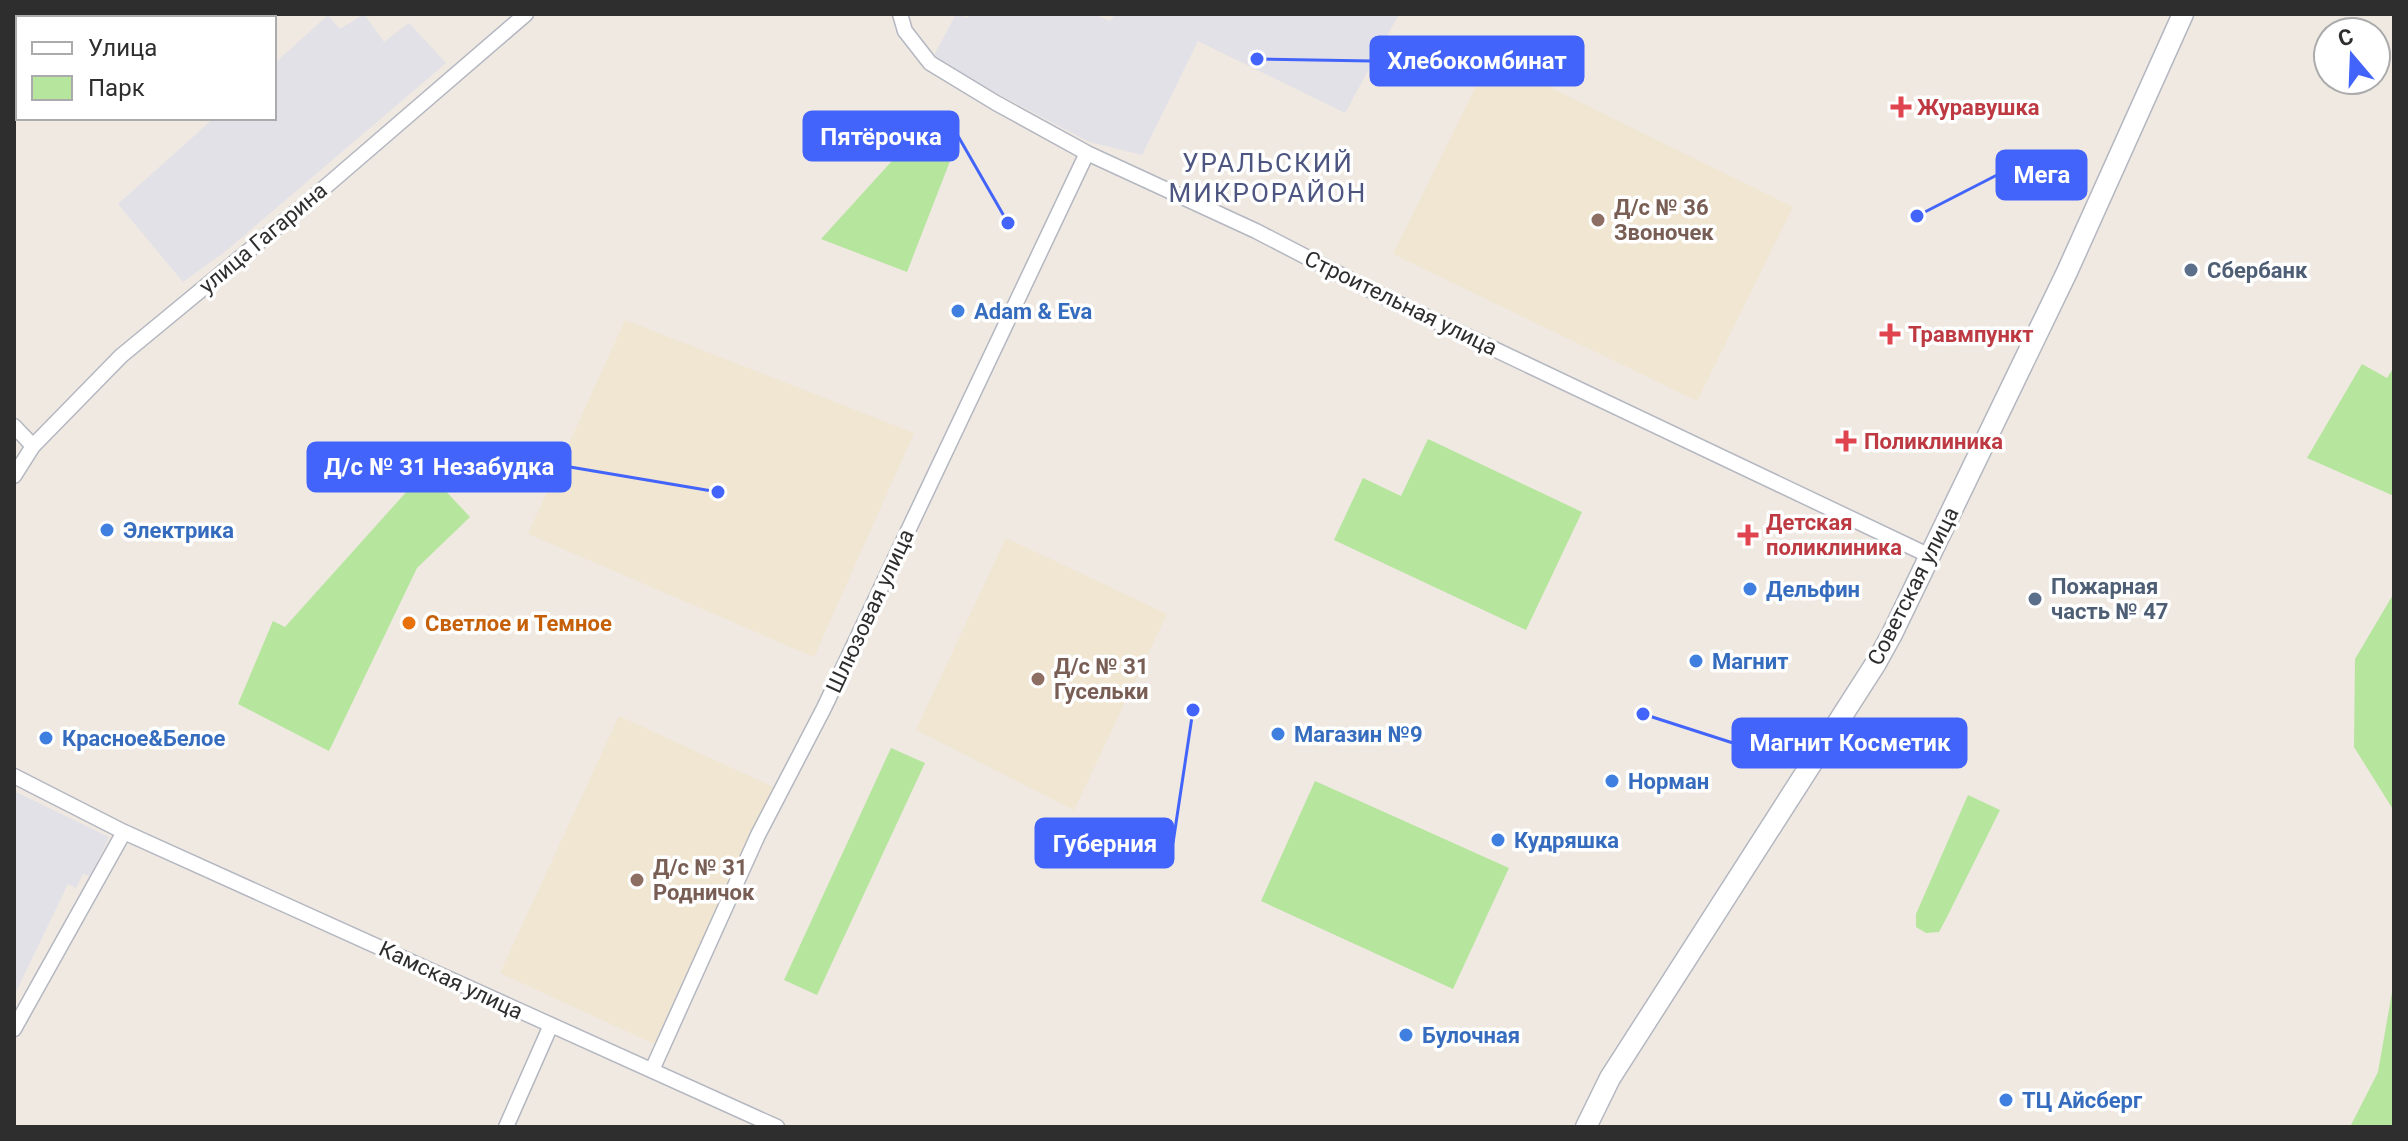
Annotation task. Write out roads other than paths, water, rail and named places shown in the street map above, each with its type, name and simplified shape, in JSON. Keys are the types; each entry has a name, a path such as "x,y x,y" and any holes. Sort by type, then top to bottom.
{"main road":[{"name":"Советская улица","path":"1586,1127 1610,1078 1876,663 2067,272 2183,14"}],"street":[{"name":"улица Гагарина","path":"14,476 33,446 121,356 309,201 526,14"},
{"name":"Строительная улица","path":"900,14 905,31 930,63 1087,153 1256,231 1374,292 1930,556"},
{"name":"Шлюзовая улица","path":"652,1070 758,835 824,708 1087,153"},
{"path":"14,426 33,446"},
{"path":"14,776 124,832 14,1029"},
{"name":"Камская улица","path":"124,832 777,1127"},
{"path":"506,1127 551,1025"}],"waterway":[{"path":"14,74 16,70"}],"place":[{"name":"Хлебокомбинат","path":"1257,59"},
{"name":"Журавушка","path":"1901,107"},
{"name":"Мега","path":"1917,216"},
{"name":"Д/с № 36 Звоночек","path":"1598,220"},
{"name":"Пятёрочка","path":"1008,223"},
{"name":"Сбербанк","path":"2191,270"},
{"name":"Adam & Eva","path":"958,311"},
{"name":"Травмпункт","path":"1890,334"},
{"name":"Поликлиника","path":"1846,441"},
{"name":"Д/с № 31 Незабудка","path":"718,492"},
{"name":"Электрика","path":"107,530"},
{"name":"Детская поликлиника","path":"1748,535"},
{"name":"Дельфин","path":"1750,589"},
{"name":"Пожарная часть № 47","path":"2035,599"},
{"name":"Светлое и Темное","path":"409,623"},
{"name":"Магнит","path":"1696,661"},
{"name":"Д/с № 31 Гусельки","path":"1038,679"},
{"name":"Губерния","path":"1193,710"},
{"name":"Магнит Косметик","path":"1643,714"},
{"name":"Магазин №9","path":"1278,734"},
{"name":"Красное&Белое","path":"46,738"},
{"name":"Норман","path":"1612,781"},
{"name":"Кудряшка","path":"1498,840"},
{"name":"Д/с № 31 Родничок","path":"637,880"},
{"name":"Булочная","path":"1406,1035"},
{"name":"ТЦ Айсберг","path":"2006,1100"}],"district":[{"name":"УРАЛЬСКИЙ МИКРОРАЙОН","path":"1268,178"}]}
